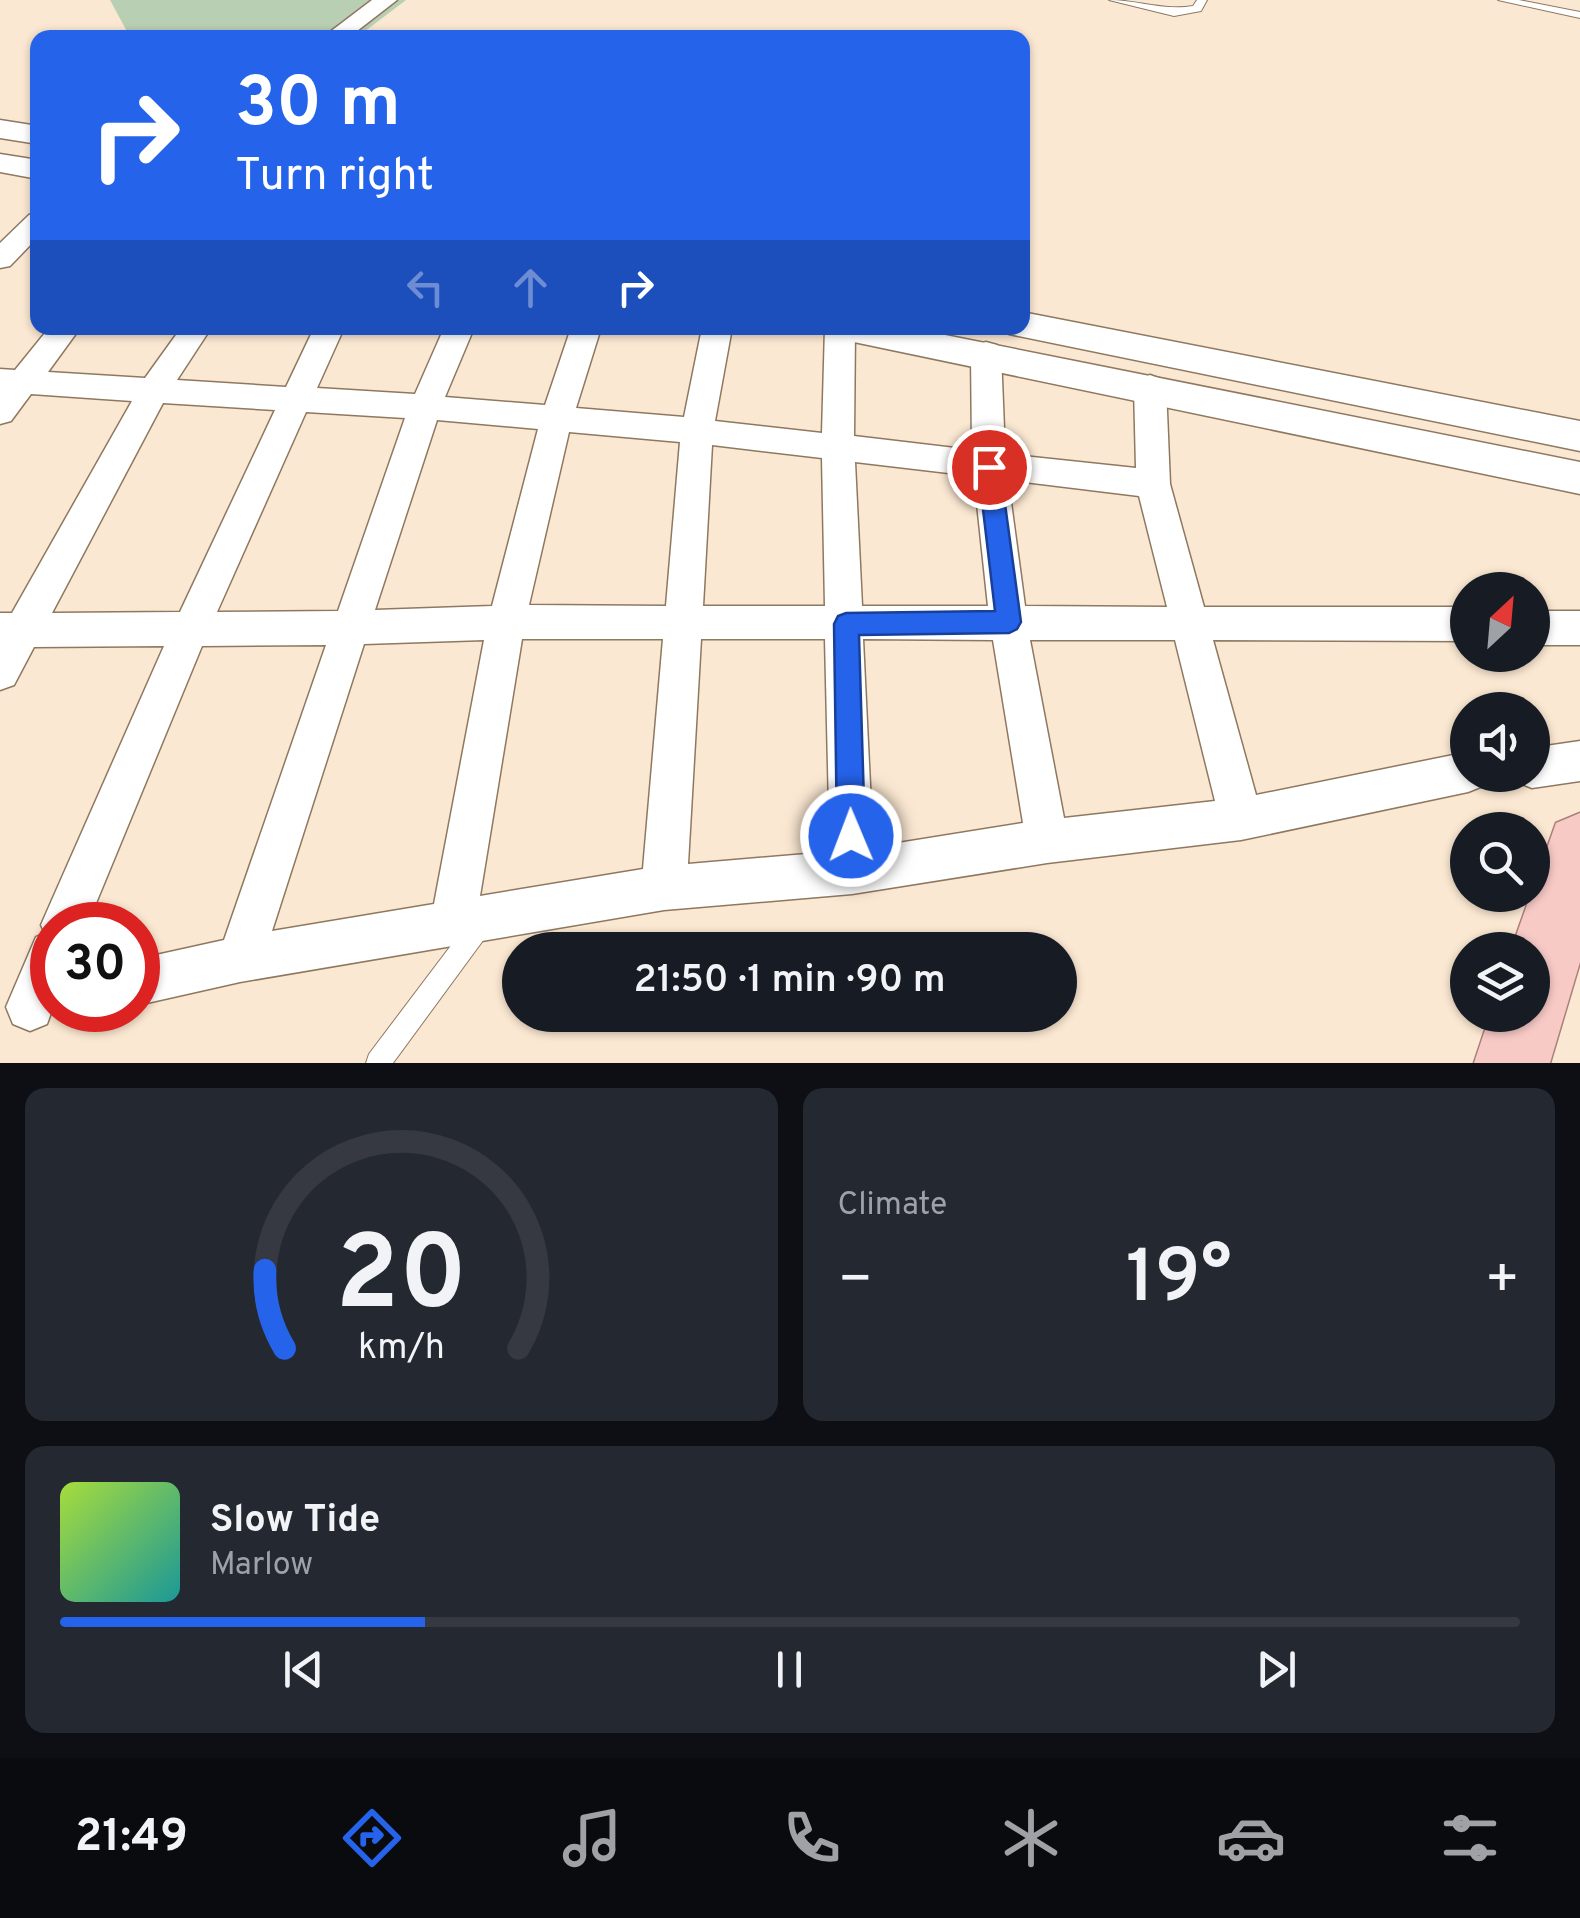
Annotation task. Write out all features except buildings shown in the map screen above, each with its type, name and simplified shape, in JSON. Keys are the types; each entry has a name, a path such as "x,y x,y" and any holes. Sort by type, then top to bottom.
{"highway":[{"path":"1550,942 1580,848"},
{"path":"1512,1063 1522,1032"}],"street":[{"path":"344,30 386,0"},
{"path":"0,129 30,134"},
{"path":"2,165 30,169"},
{"path":"0,259 30,229"},
{"path":"1030,327 1580,436"},
{"path":"0,412 10,382 58,335"},
{"path":"0,672 11,630 154,390 191,335"},
{"path":"74,902 190,630 326,335"},
{"path":"240,959 425,407 456,335"},
{"path":"469,922 506,622 556,420 584,335"},
{"path":"664,888 697,431 717,335"},
{"path":"840,335 838,450 852,872"},
{"path":"887,335 1580,478"},
{"path":"986,353 989,467 1009,622 1047,841"},
{"path":"10,382 425,407 697,431 1153,484"},
{"path":"1150,387 1153,484 1241,819"},
{"path":"11,630 349,628 506,622 1450,624"},
{"path":"1550,628 1580,628"},
{"path":"1550,765 1580,761"},
{"path":"160,977 240,959 664,888 852,872 1047,841 1241,819 1450,776"}],"lane":[{"path":"1114,0 1174,13 1196,8 1202,0"},
{"path":"1503,0 1580,15"},
{"path":"378,1063 469,922"}],"green space":[{"path":"110,0 406,0 367,30 126,30"}],"route":[{"path":"851,836 846,624 1009,622 989,467"}]}
